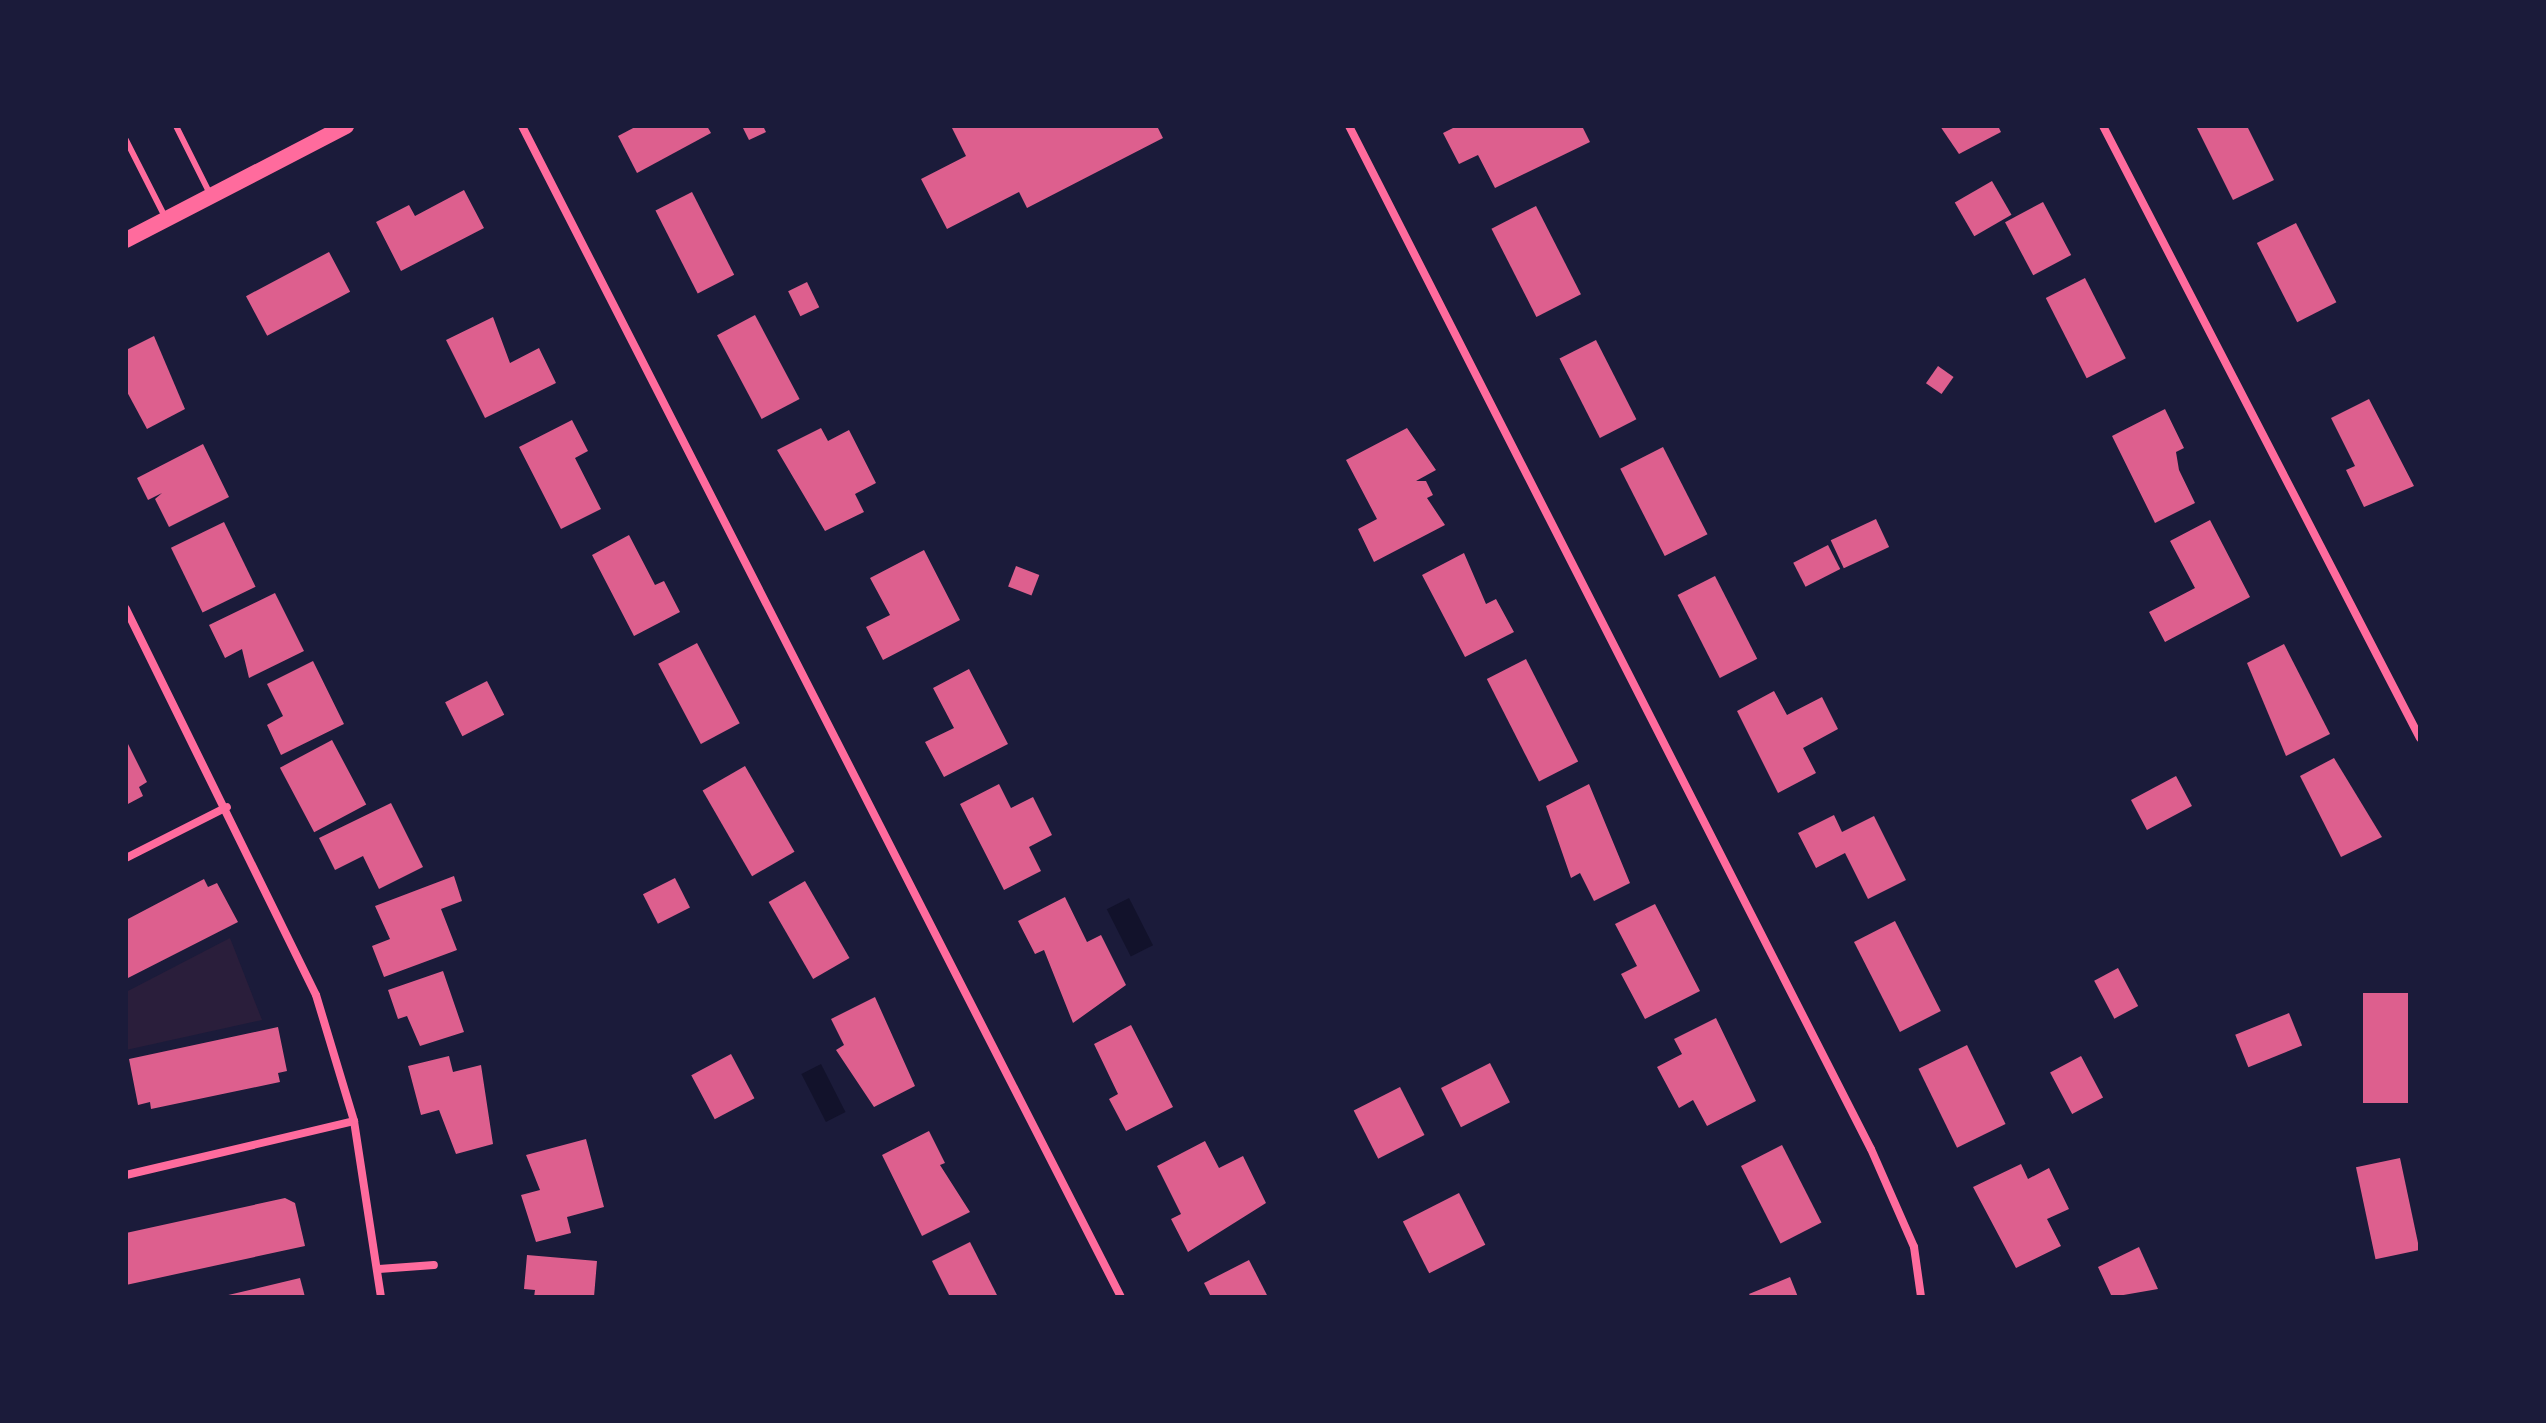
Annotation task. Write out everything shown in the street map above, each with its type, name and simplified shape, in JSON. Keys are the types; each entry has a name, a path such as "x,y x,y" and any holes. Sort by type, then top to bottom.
{"main road":[{"path":"126,240 346,126"}],"street":[{"path":"522,126 1121,1297"},
{"path":"1349,126 1871,1149 1914,1247 1921,1297"},
{"path":"2103,126 2420,738"},
{"path":"126,609 227,807 316,995 354,1121 381,1297"},
{"path":"126,858 227,807"},
{"path":"126,1175 354,1121"},
{"path":"379,1269 434,1265"}],"lane":[{"path":"176,126 211,196"},
{"path":"126,140 166,219"}],"shaded area":[{"path":"1129,898 1153,945 1131,957 1107,909"},
{"path":"230,938 262,1020 126,1050 126,992"},
{"path":"821,1064 846,1112 826,1122 801,1074"}],"building":[{"path":"637,126 707,126 711,133 637,173 618,136"},
{"path":"742,126 763,126 766,132 749,140"},
{"path":"951,126 1157,126 1163,138 1027,208 1019,192 947,229 921,179 966,156"},
{"path":"1457,126 1582,126 1590,142 1495,188 1478,155 1459,164 1443,133"},
{"path":"1940,126 1998,126 2001,132 1959,154"},
{"path":"2196,126 2247,126 2274,180 2233,200"},
{"path":"1992,181 2012,215 1974,236 1955,202"},
{"path":"464,190 484,228 401,271 376,222 409,205 415,216"},
{"path":"692,192 734,275 698,293 655,211"},
{"path":"2043,202 2071,255 2033,275 2005,222"},
{"path":"1536,206 1581,294 1536,317 1491,229"},
{"path":"2296,223 2336,302 2297,322 2257,243"},
{"path":"329,252 350,292 267,336 246,296"},
{"path":"2085,278 2126,358 2087,378 2046,298"},
{"path":"807,282 819,307 800,316 788,291"},
{"path":"755,315 800,399 762,419 717,335"},
{"path":"493,317 510,363 539,348 556,383 485,418 446,340"},
{"path":"154,336 185,409 147,429 126,390 126,350"},
{"path":"1596,340 1636,419 1600,438 1559,359"},
{"path":"1938,366 1954,377 1942,394 1926,383"},
{"path":"2369,399 2414,486 2364,507 2346,470 2355,466 2331,418"},
{"path":"2165,409 2184,448 2176,452 2179,470 2195,503 2155,523 2112,436"},
{"path":"572,420 588,451 575,458 601,509 561,529 519,447"},
{"path":"821,428 828,441 849,430 876,483 855,494 864,512 825,531 777,450"},
{"path":"1407,428 1436,470 1416,481 1426,481 1433,495 1427,498 1445,525 1374,562 1358,529 1377,519 1346,460"},
{"path":"203,444 229,497 169,527 155,499 162,493 148,500 137,478"},
{"path":"1663,447 1707,534 1665,556 1620,469"},
{"path":"1876,519 1889,547 1844,568 1831,540"},
{"path":"2210,520 2250,597 2165,642 2149,612 2195,588 2170,541"},
{"path":"224,522 256,587 203,613 171,548"},
{"path":"629,535 655,585 664,581 680,612 634,636 592,555"},
{"path":"1828,545 1840,569 1806,587 1793,563"},
{"path":"924,550 960,620 883,660 866,627 890,615 870,578"},
{"path":"1464,553 1486,604 1496,599 1514,632 1465,657 1422,575"},
{"path":"1016,566 1039,575 1031,595 1008,587"},
{"path":"1715,576 1757,659 1720,678 1678,595"},
{"path":"275,593 304,651 249,678 242,649 225,658 209,625"},
{"path":"697,643 740,723 701,744 658,664"},
{"path":"2284,644 2330,734 2286,756 2247,663"},
{"path":"1526,659 1578,761 1539,781 1487,679"},
{"path":"313,661 344,724 281,755 267,725 283,716 267,684"},
{"path":"969,669 1008,744 944,777 925,742 954,728 933,688"},
{"path":"487,681 504,715 462,736 445,702"},
{"path":"1774,691 1787,715 1822,697 1838,729 1803,748 1816,773 1778,793 1737,711"},
{"path":"126,740 147,782 139,787 143,796 126,805"},
{"path":"332,740 366,804 314,832 280,768"},
{"path":"2334,758 2382,837 2341,857 2300,776"},
{"path":"745,766 794,852 752,876 703,790"},
{"path":"2176,776 2192,806 2147,830 2131,800"},
{"path":"999,784 1011,808 1033,797 1052,835 1029,847 1041,871 1004,890 960,804"},
{"path":"1589,784 1630,883 1594,901 1580,873 1571,878 1546,806"},
{"path":"391,803 423,867 379,889 363,856 335,870 319,838"},
{"path":"1834,815 1842,832 1874,816 1906,880 1868,899 1845,853 1816,868 1798,833"},
{"path":"454,876 462,901 441,909 457,950 384,977 372,946 390,939 375,906"},
{"path":"675,878 690,907 658,924 643,894"},
{"path":"204,879 208,887 217,883 238,922 126,979 126,920"},
{"path":"805,881 850,958 813,979 769,902"},
{"path":"1065,897 1087,942 1101,935 1126,985 1073,1023 1044,950 1035,954 1018,921"},
{"path":"1655,904 1700,991 1645,1019 1621,974 1637,966 1615,924"},
{"path":"1895,921 1941,1011 1900,1032 1854,942"},
{"path":"2118,968 2138,1006 2114,1019 2094,981"},
{"path":"443,971 464,1032 420,1046 407,1016 398,1019 388,990"},
{"path":"2363,993 2408,993 2408,1103 2363,1103"},
{"path":"875,997 915,1086 874,1107 836,1050 844,1045 831,1019"},
{"path":"2289,1013 2302,1045 2248,1067 2235,1035"},
{"path":"1716,1018 1756,1101 1707,1126 1693,1100 1679,1108 1657,1067 1682,1054 1674,1039"},
{"path":"1131,1025 1173,1107 1126,1131 1109,1099 1118,1094 1094,1044"},
{"path":"278,1027 287,1071 278,1073 280,1082 151,1109 150,1102 138,1105 129,1059"},
{"path":"1967,1045 2006,1124 1957,1148 1918,1069"},
{"path":"731,1054 754,1098 715,1119 691,1075"},
{"path":"449,1056 453,1072 481,1065 493,1144 456,1154 439,1110 421,1115 408,1066"},
{"path":"2081,1056 2103,1097 2072,1114 2050,1072"},
{"path":"1490,1063 1510,1102 1461,1127 1441,1088"},
{"path":"1400,1087 1425,1135 1378,1159 1354,1111"},
{"path":"929,1131 945,1163 940,1165 970,1212 922,1236 882,1155"},
{"path":"586,1139 604,1207 567,1217 571,1233 536,1242 521,1195 540,1190 526,1155"},
{"path":"1205,1141 1219,1168 1243,1156 1266,1203 1188,1252 1171,1219 1181,1214 1157,1166"},
{"path":"1782,1145 1821,1223 1781,1243 1741,1166"},
{"path":"2400,1158 2420,1250 2376,1259 2356,1167"},
{"path":"2021,1164 2028,1179 2049,1168 2069,1209 2047,1219 2061,1246 2016,1268 1973,1187"},
{"path":"1459,1193 1485,1245 1429,1273 1403,1222"},
{"path":"285,1198 295,1203 305,1246 126,1285 126,1233"},
{"path":"970,1242 998,1297 950,1297 932,1261"},
{"path":"2139,1247 2158,1289 2112,1297 2098,1267"},
{"path":"527,1255 597,1261 594,1297 534,1297 535,1290 524,1289"},
{"path":"1249,1260 1268,1297 1211,1297 1204,1283"},
{"path":"1790,1277 1798,1297 1751,1297 1749,1294"},
{"path":"300,1278 305,1297 224,1297 224,1296"}]}
